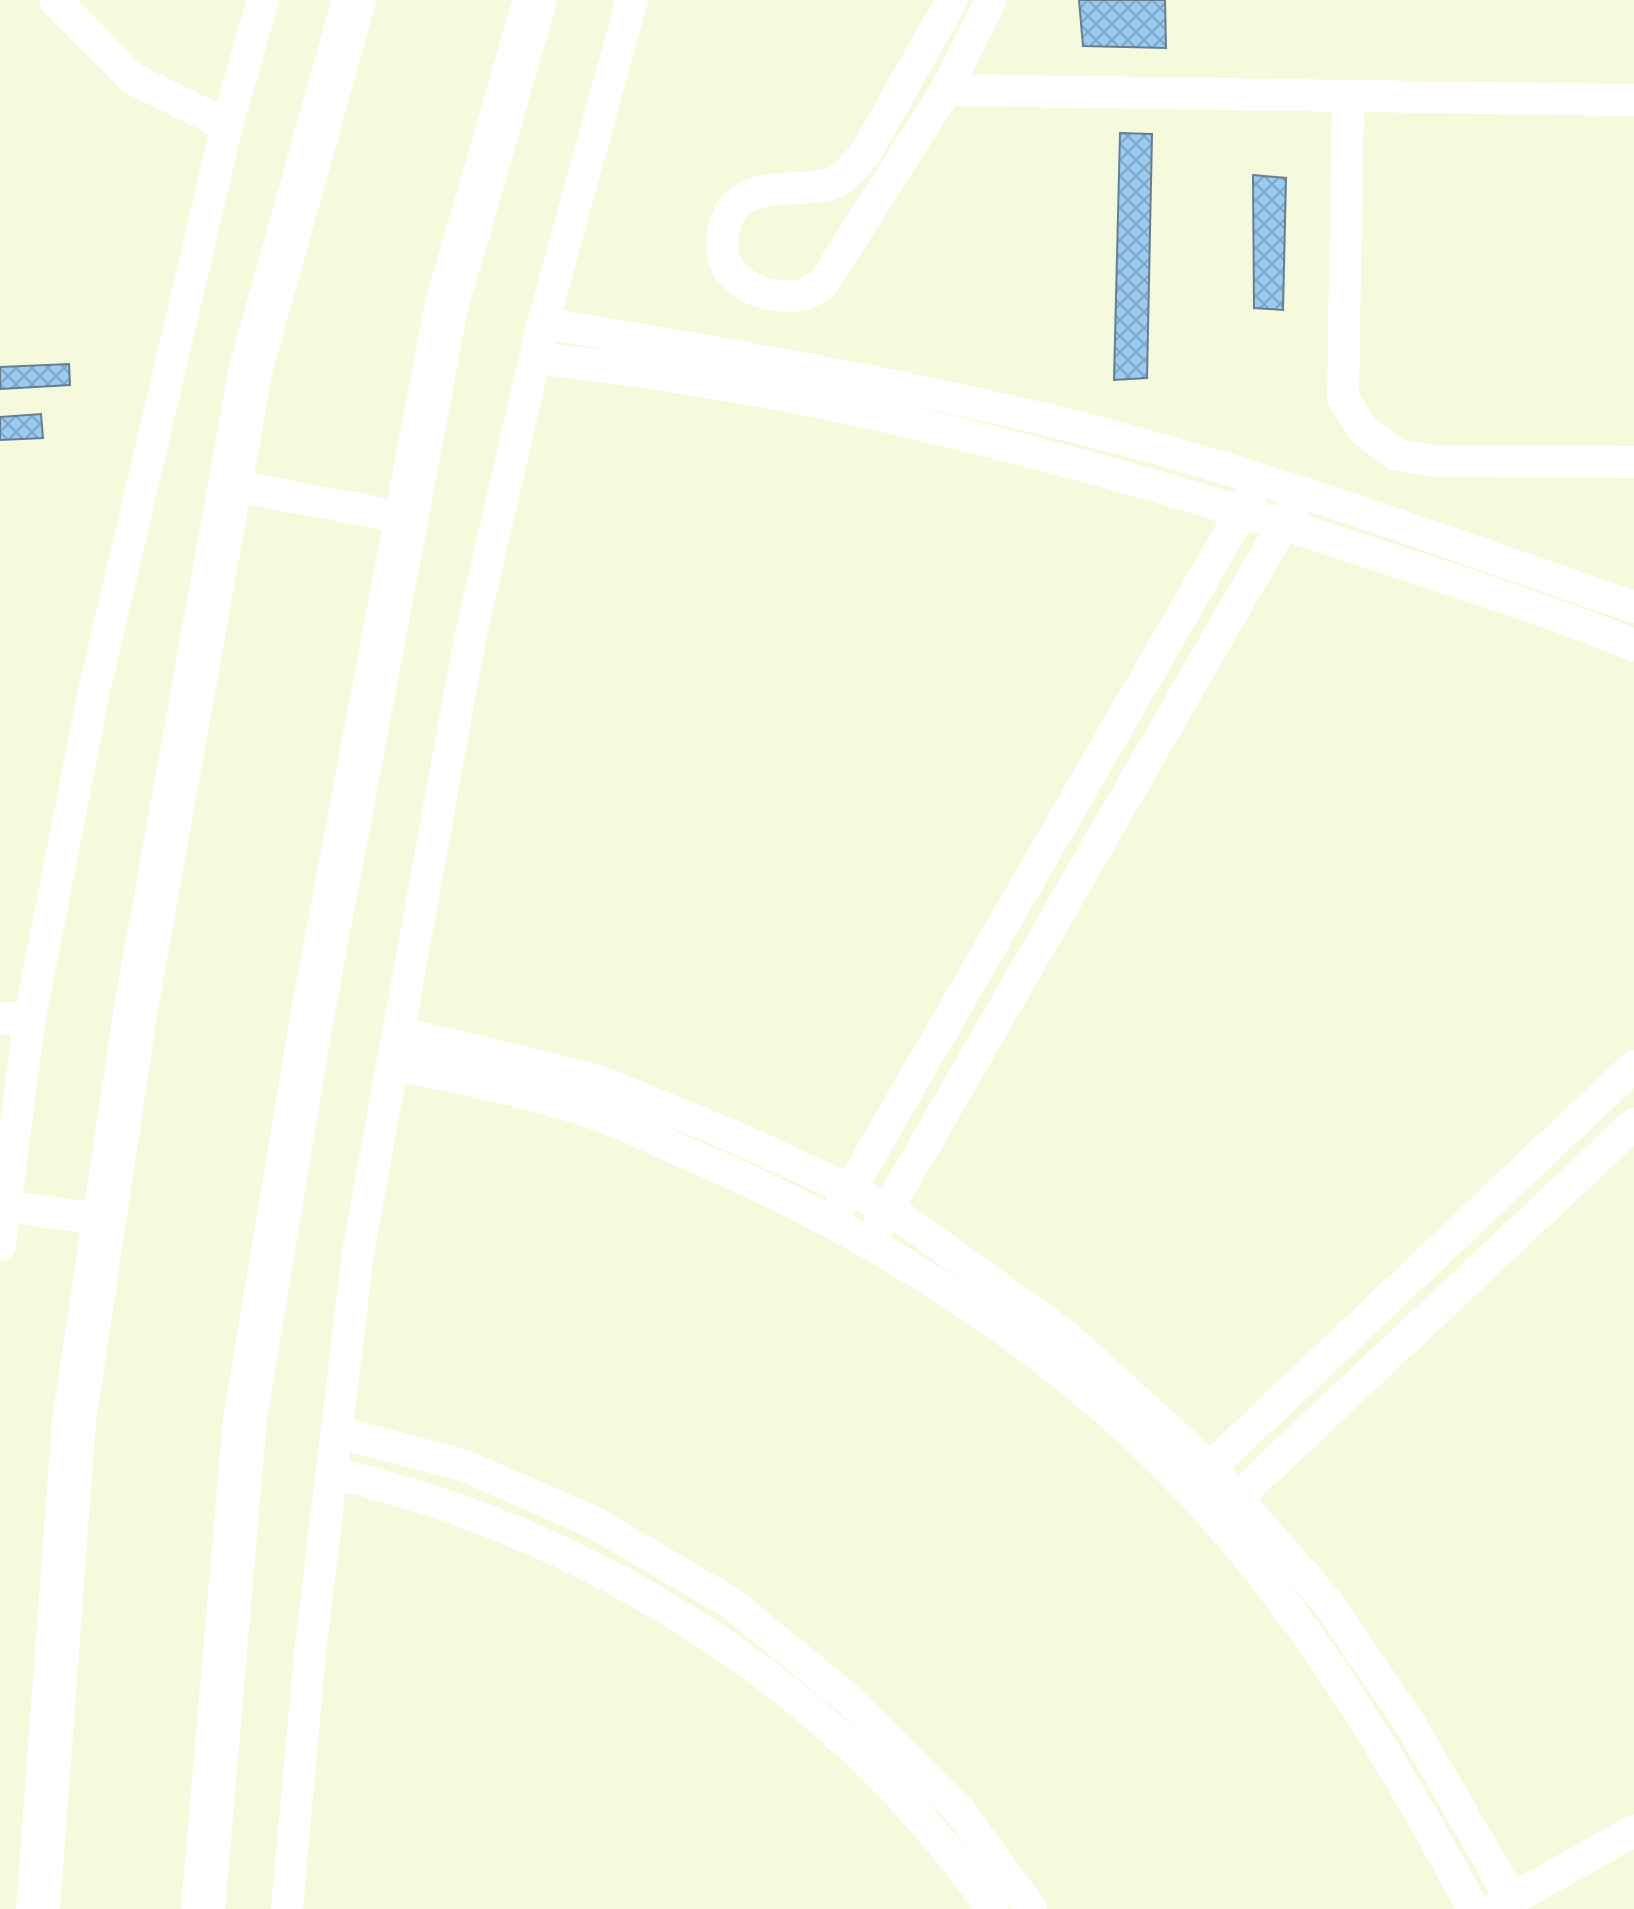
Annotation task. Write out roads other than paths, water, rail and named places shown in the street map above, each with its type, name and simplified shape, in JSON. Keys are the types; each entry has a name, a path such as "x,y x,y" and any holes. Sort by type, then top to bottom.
{"main road":[{"path":"38,1909 74,1421 136,1008 251,368 354,0"},
{"path":"203,1909 245,1419 313,1011 446,308 535,0"}],"street":[{"path":"55,0 133,79 227,125"},
{"path":"0,1245 5,1206 15,1017 227,125 263,0"},
{"path":"287,1909 287,1881 310,1653 358,1253 392,1064 470,638 543,323 632,0"},
{"path":"952,0 866,152 850,171 834,183 785,187 740,200 726,218 721,242 726,266 742,285 768,295 797,297 822,285 946,90 991,0"},
{"path":"946,90 1634,100"},
{"path":"1348,96 1343,398 1364,431 1397,455 1436,461 1634,462"},
{"path":"543,323 909,387 1091,431 1302,493 1634,607"},
{"path":"535,358 630,368 825,403 1035,451 1284,525 1542,608 1634,645"},
{"path":"832,1223 1243,513 1259,480"},
{"path":"229,485 406,518"},
{"path":"869,1241 1302,493"},
{"path":"398,1032 599,1081 740,1139 888,1208 1066,1336 1226,1507 1328,1603 1411,1725 1503,1904 1634,1831"},
{"path":"392,1064 468,1079 600,1116 734,1174 869,1241 955,1296 1199,1478"},
{"path":"1199,1478 1634,1066"},
{"path":"1226,1507 1634,1124"},
{"path":"5,1206 104,1220"},
{"path":"338,1432 465,1466 595,1523 731,1603 852,1702 959,1810 1031,1909"},
{"path":"333,1473 405,1490 501,1526 606,1572 698,1626 797,1700 891,1785 964,1869 992,1909"},
{"path":"1226,1507 1403,1778 1473,1909"}]}
